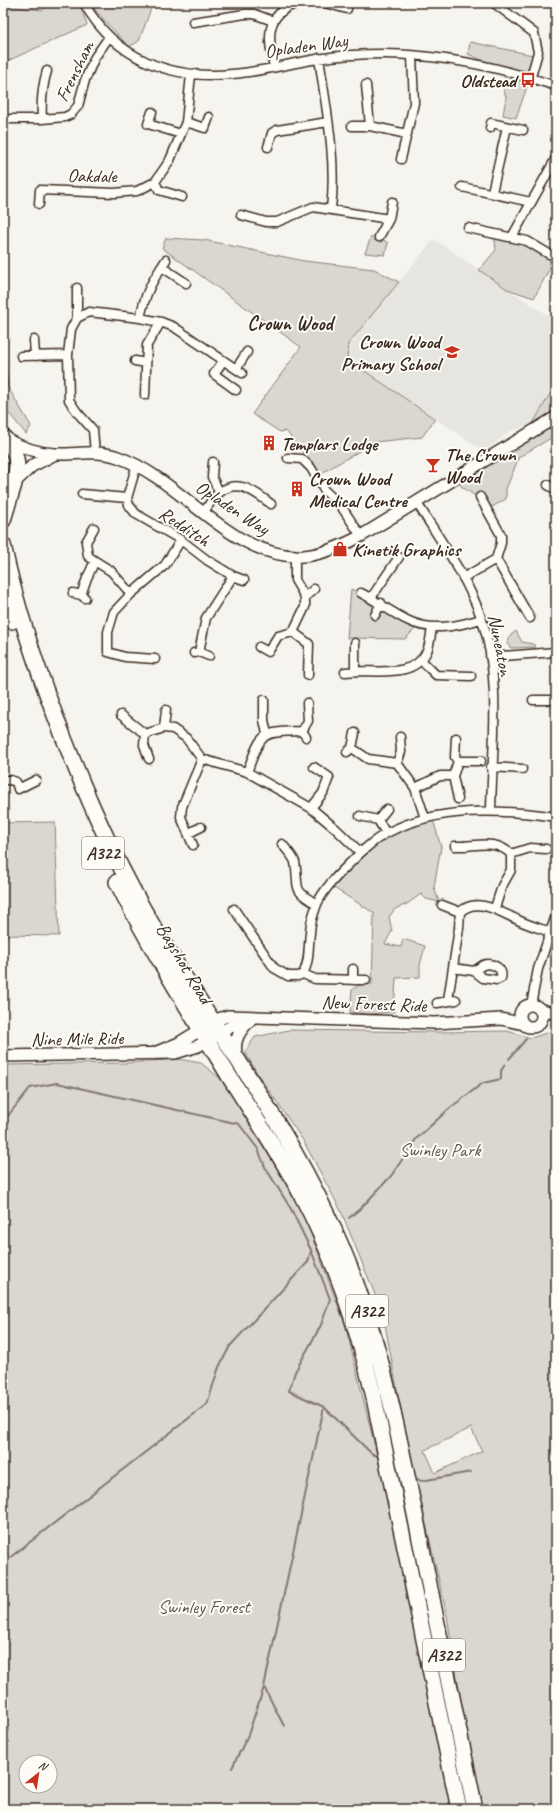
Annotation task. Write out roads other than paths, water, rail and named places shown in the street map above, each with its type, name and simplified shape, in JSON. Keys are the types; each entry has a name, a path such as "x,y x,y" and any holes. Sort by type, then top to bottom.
{"highway":[{"path":"3,520 14,482 17,460 14,450 4,438"},
{"path":"3,494 14,482"},
{"name":"A322","path":"3,546 47,708"},
{"name":"A322","path":"3,592 47,708"},
{"name":"Bagshot Road","path":"47,708 118,864 288,1170 316,1226 344,1292 372,1387 458,1809"},
{"name":"Bagshot Road","path":"47,708 79,802 138,923 211,1031 238,1060 283,1135 330,1219 358,1287 376,1341 395,1419 475,1809"}],"main road":[{"name":"Opladen Way","path":"4,438 30,450 56,454 95,453 117,456 137,464 156,475 204,512 250,544 271,552 295,556 322,553 342,546 361,536 556,417"},
{"name":"Opladen Way","path":"14,482 32,466 56,454"},
{"name":"New Forest Ride","path":"211,1031 228,1016 458,1023 487,1019 531,1008"},
{"path":"531,1008 542,1016 540,1021 533,1026 524,1024 520,1016 531,1008 556,1014"},
{"path":"238,1060 235,1045 237,1038 244,1026 256,1018"},
{"name":"New Forest Ride","path":"487,1019 501,1019 524,1024"},
{"path":"540,1021 556,1021"},
{"name":"Nine Mile Ride","path":"3,1056 175,1053 188,1050 211,1031"}],"street":[{"name":"Opladen Way","path":"84,3 109,37 130,53 151,64 172,72 191,75 233,74 319,58 385,54 434,57 487,65 531,77 556,86"},
{"path":"274,67 269,33 273,21 287,7 298,3"},
{"path":"325,3 347,9"},
{"path":"494,3 534,33 538,52 531,77"},
{"path":"193,22 245,14 254,14 273,21"},
{"name":"Frensham","path":"10,119 42,119 65,117 71,114 78,106 85,80 95,57 109,37"},
{"path":"401,159 414,103 412,56"},
{"path":"319,58 328,122 334,187 331,209"},
{"name":"Frensham","path":"42,119 42,89 47,72"},
{"name":"Oakdale","path":"39,204 40,190 114,193 137,191 155,182 170,160 186,122 191,75"},
{"path":"366,85 370,126"},
{"path":"152,112 148,124 181,134"},
{"path":"186,122 205,128 209,116"},
{"path":"268,147 272,133 277,130 328,122"},
{"path":"490,128 491,123 523,130"},
{"path":"352,126 370,126 407,134"},
{"path":"492,192 507,127"},
{"path":"512,237 530,202 555,162"},
{"path":"155,182 159,190 182,197"},
{"path":"462,187 492,192 530,202"},
{"path":"379,237 389,219 392,202"},
{"path":"241,215 266,222 277,222 313,207 389,219"},
{"path":"468,228 527,241 549,254"},
{"path":"140,318 146,294 164,264 186,283"},
{"path":"77,288 77,318 71,328 68,356 69,400 77,412 93,430 95,453"},
{"path":"77,318 89,312 140,318 174,326 239,371 248,352"},
{"path":"146,395 147,345 161,322"},
{"path":"34,340 35,356"},
{"path":"21,356 68,356"},
{"path":"135,361 146,363"},
{"path":"223,361 214,374 236,390"},
{"path":"288,458 302,459 310,468 324,490 341,506 361,536"},
{"path":"213,462 212,477 219,492"},
{"path":"82,494 127,498 137,464"},
{"path":"548,485 556,490"},
{"path":"204,512 219,492 233,486 248,488 271,504"},
{"path":"463,578 496,559 501,543 500,535 480,497"},
{"name":"Redditch","path":"127,498 136,514 181,540 207,560 233,576 244,580"},
{"name":"Nuneaton","path":"417,503 463,578 481,619 490,657 493,714 490,810"},
{"path":"94,528 86,542 88,556 111,571 131,594"},
{"path":"155,658 125,657 108,652 108,632 114,612 131,594 165,565 181,540"},
{"path":"259,647 268,652 278,636 293,632 305,607 305,597 295,580 295,556"},
{"path":"496,559 530,618"},
{"path":"80,596 95,561"},
{"path":"371,598 398,562"},
{"path":"209,656 196,652 206,618 233,576"},
{"path":"305,597 314,589"},
{"path":"361,593 381,603 410,622 432,627 454,627 481,619"},
{"path":"375,615 381,603"},
{"path":"346,672 395,671 412,667 421,660 428,650 432,627"},
{"path":"293,632 309,644 308,675"},
{"path":"355,642 355,671"},
{"path":"490,657 556,652"},
{"path":"421,660 436,675 471,676"},
{"path":"264,700 264,720 267,734"},
{"path":"533,700 556,700"},
{"path":"247,772 258,742 267,734 278,732 304,734 308,721 307,702"},
{"path":"164,728 166,710"},
{"path":"121,715 145,734"},
{"path":"145,734 164,728 174,729 186,738 202,759 247,772 311,808 360,852"},
{"path":"355,733 349,750 368,759 397,763 415,788 425,818"},
{"path":"145,734 144,745 149,759"},
{"path":"397,763 401,752 400,736"},
{"path":"456,738 455,757 458,761 453,776 458,799"},
{"path":"193,845 181,817 182,807 202,759"},
{"path":"458,761 481,761"},
{"path":"491,766 522,769"},
{"path":"311,808 323,793 329,777 314,767"},
{"path":"415,788 440,776 453,776"},
{"path":"3,780 16,782 18,789 36,780"},
{"path":"378,820 387,809"},
{"path":"303,974 308,962 310,930 317,904 332,881 360,852 386,833 425,818 458,813 490,810 523,812 556,817"},
{"path":"360,816 378,820 386,833"},
{"path":"189,833 201,827"},
{"path":"282,844 295,861 297,885 302,896 317,904"},
{"path":"455,846 493,844 506,849 511,854 510,870 502,886 495,908"},
{"path":"511,854 530,848 546,849"},
{"path":"442,905 460,912"},
{"path":"437,1003 452,1000 453,968 460,912 465,907 495,908 518,920 550,932"},
{"path":"234,909 274,968 288,976 298,976 303,974 315,979 366,980"},
{"path":"531,1008 538,969 556,915"},
{"path":"453,968 474,971"},
{"path":"353,969 353,980"}],"waterway":[{"path":"509,1059 526,1039"},
{"path":"349,1218 362,1207 391,1176 416,1139 450,1108 483,1083 501,1079 501,1071 505,1064"},
{"path":"3,1122 30,1088 57,1083 239,1124 258,1149 265,1167 291,1209 311,1250 330,1299 321,1325 295,1372 289,1391 324,1407 264,1687 248,1735 232,1768"},
{"path":"3,1563 207,1404 219,1367 230,1346 308,1262 311,1251"},
{"path":"324,1407 371,1453 379,1457"},
{"path":"414,1477 421,1481 471,1472"},
{"path":"264,1687 284,1726"}],"place":[{"name":"Oldstead","path":"528,80"},
{"name":"Crown Wood Primary School","path":"452,352"},
{"name":"Templars Lodge","path":"269,443"},
{"name":"The Crown Wood","path":"433,465"},
{"name":"Crown Wood Medical Centre","path":"297,489"},
{"name":"Kinetik Graphics","path":"340,549"}],"district":[{"name":"Crown Wood","path":"290,323"}],"park label":[{"name":"Swinley Park","path":"440,1149"},
{"name":"Swinley Forest","path":"204,1606"}]}
